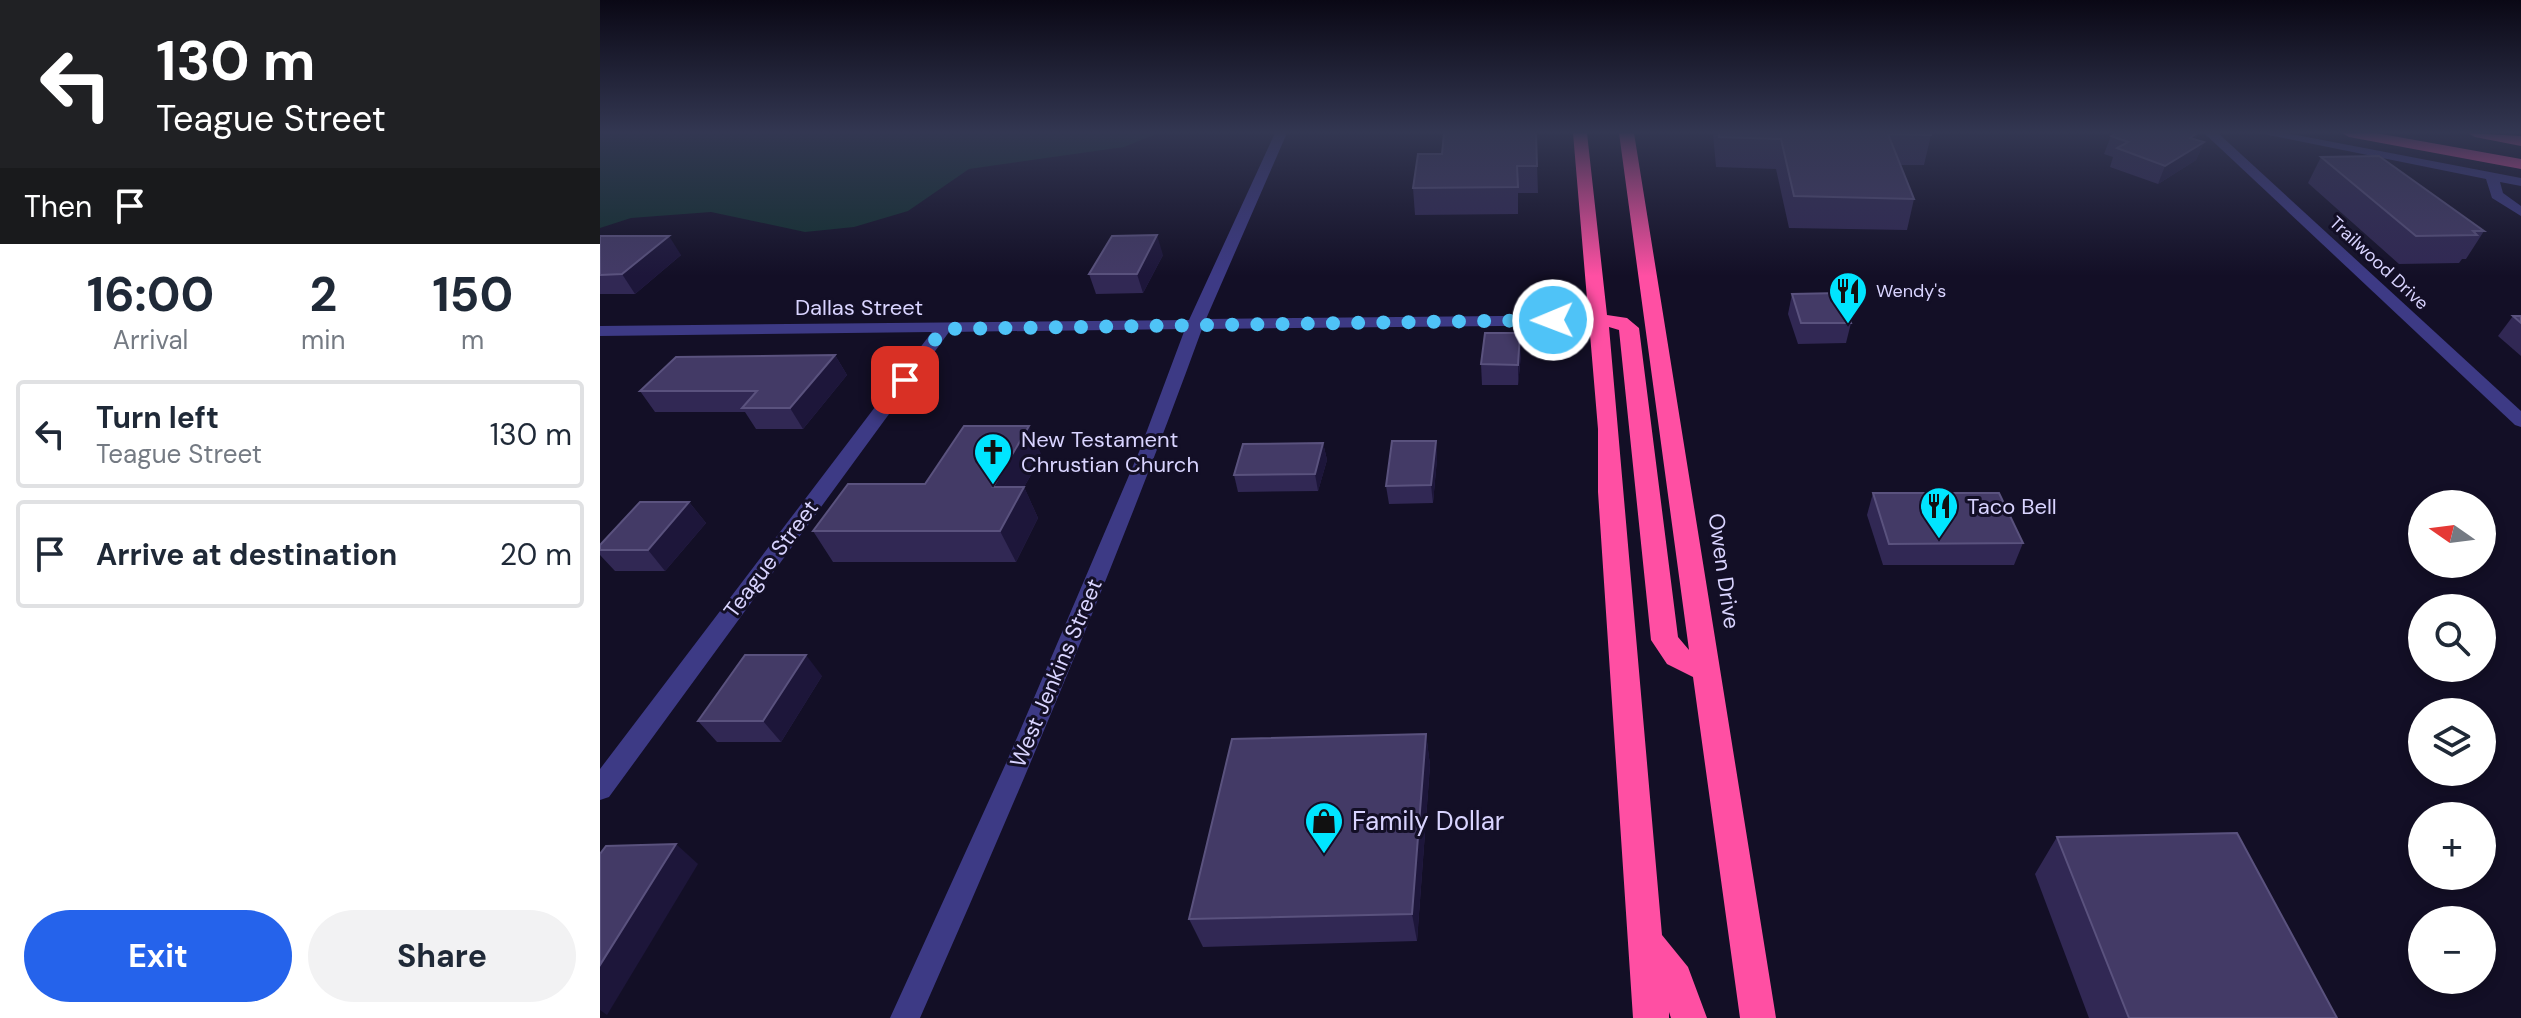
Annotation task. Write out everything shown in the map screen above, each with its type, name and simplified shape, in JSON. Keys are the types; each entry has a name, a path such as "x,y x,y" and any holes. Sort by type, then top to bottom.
{"highway":[{"path":"1585,181 1609,429 1614,552 1651,1018"},
{"name":"Owen Drive","path":"1633,181 1758,1018"},
{"path":"1598,320 1620,322 1629,328 1665,640 1677,656 1706,671"},
{"path":"1646,943 1675,980 1689,1018"}],"street":[{"name":"West Jenkins Street","path":"905,1018 1020,761 1148,452 1196,323 1260,181"},
{"name":"Trailwood Drive","path":"2261,181 2521,421"},
{"path":"2493,181 2497,195 2521,212"},
{"name":"Dallas Street","path":"600,331 1598,320"},
{"name":"Teague Street","path":"600,789 943,329"}],"green space":[{"path":"600,181 952,181 908,211 854,227 805,232 711,212 631,218 600,228"}],"building":[{"path":"1414,181 1518,181 1518,187 1413,188"},
{"path":"1790,181 1907,181 1914,199 1794,196"},
{"path":"2349,181 2413,181 2484,231 2473,231 2477,235 2416,236"},
{"path":"1157,235 1137,274 1089,274 1112,236"},
{"path":"600,236 669,236 622,274 600,275"},
{"path":"1840,293 1851,323 1801,323 1792,294"},
{"path":"1485,333 1520,333 1518,365 1481,364"},
{"path":"835,355 790,408 742,408 757,391 640,391 676,357"},
{"path":"964,426 1029,426 993,487 1024,487 1000,531 813,531 848,484 925,484"},
{"path":"1392,441 1436,441 1431,485 1386,486"},
{"path":"1323,443 1315,474 1234,475 1243,444"},
{"path":"1873,493 1999,493 2023,543 1889,544"},
{"path":"640,502 689,502 648,550 600,550 600,545"},
{"path":"745,655 806,655 763,721 698,721"},
{"name":"Family Dollar","path":"1426,734 1412,914 1189,919 1232,739"},
{"path":"2237,833 2337,1018 2129,1018 2057,837"},
{"path":"676,844 600,965 600,854 606,846"}],"place":[{"name":"Wendy's","path":"1848,325"},
{"name":"New Testament Chrustian Church","path":"993,486"},
{"name":"Taco Bell","path":"1939,540"},
{"name":"Family Dollar","path":"1324,855"}],"route":[{"path":"905,380 943,329 1553,320"}]}
